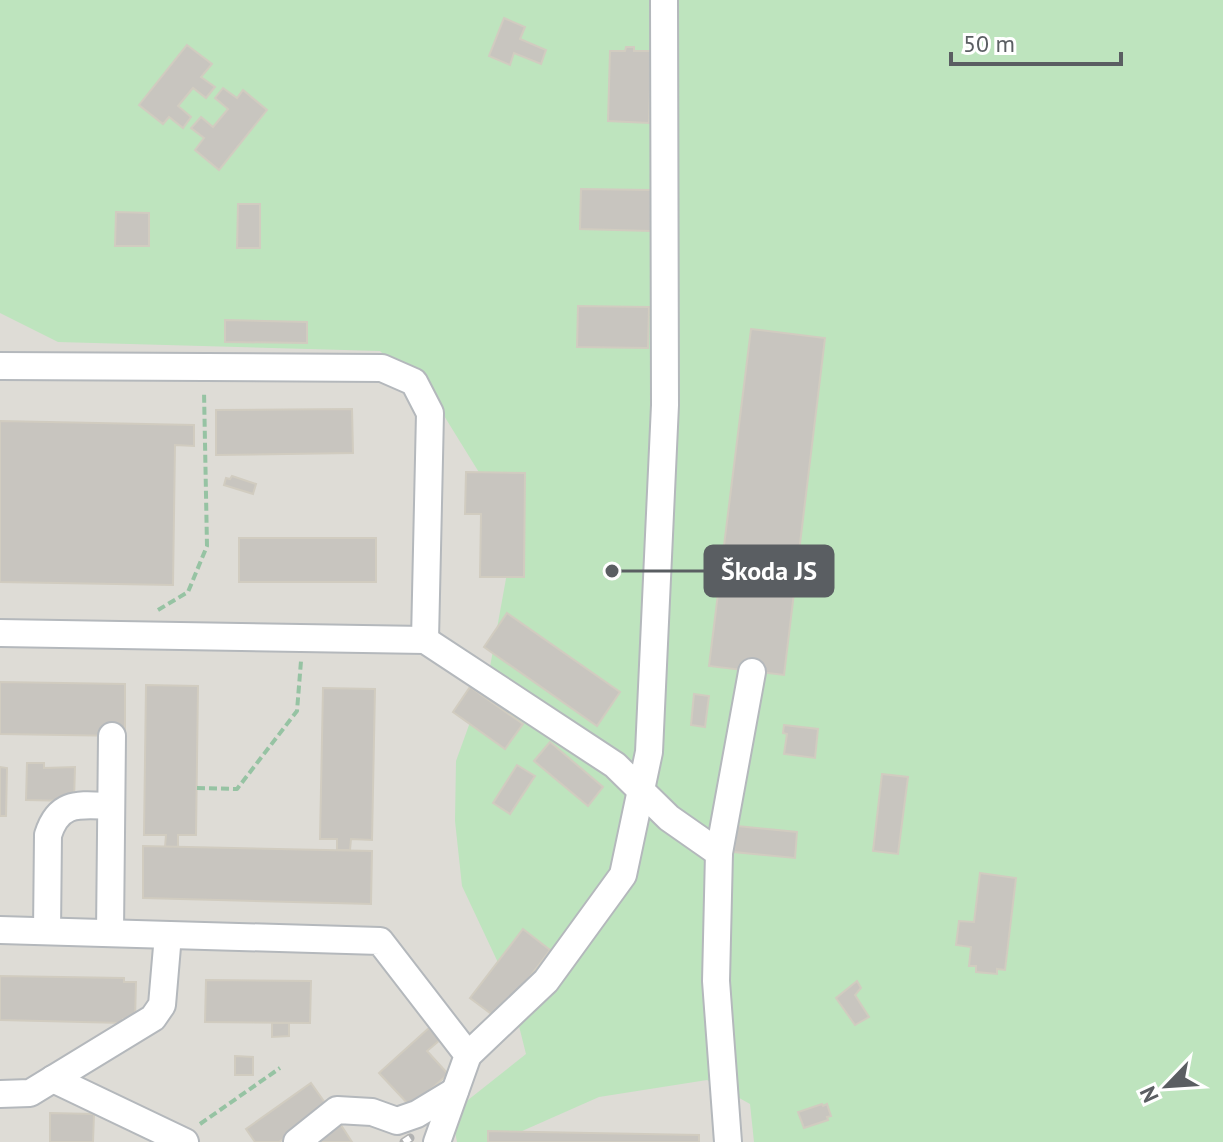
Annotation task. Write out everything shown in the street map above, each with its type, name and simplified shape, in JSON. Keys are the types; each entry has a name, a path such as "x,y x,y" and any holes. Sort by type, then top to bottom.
{"lane":[{"path":"437,1142 468,1055 546,981 623,875 649,752 665,405 664,0"},
{"path":"0,366 382,368 414,382 430,413 425,640"},
{"path":"0,633 425,640 615,765 669,818 719,853"},
{"path":"728,1142 716,981 719,853 752,672"},
{"path":"110,933 112,736"},
{"path":"47,931 48,835 53,820 64,808 111,806"},
{"path":"0,930 380,941 468,1055"},
{"path":"0,1094 30,1093 153,1018 162,1005 168,935"},
{"path":"53,1079 182,1140"},
{"path":"297,1142 337,1110 372,1112 397,1121 417,1114 455,1091"}],"path":[{"path":"153,613 188,592 207,546 204,367"},
{"path":"197,788 237,789 297,711 303,638"},
{"path":"182,1140 280,1068"}],"shaded area":[{"path":"0,0 1223,0 1223,1142 0,1142"}],"green space":[{"path":"0,0 1223,0 1223,1142 754,1142 750,1104 707,1080 599,1097 497,1142 457,1142 453,1122 468,1100 526,1054 509,986 462,886 455,821 456,761 490,667 509,562 488,487 438,406 380,351 58,342 0,313"}],"building":[{"path":"504,18 525,27 520,39 546,50 541,64 514,53 510,65 489,56"},
{"path":"187,45 212,64 201,77 215,87 206,98 193,88 178,106 191,117 183,128 169,117 163,124 139,105"},
{"path":"626,47 634,47 634,51 651,51 649,123 608,121 610,51 625,51"},
{"path":"223,88 237,98 243,90 267,110 219,170 195,150 204,138 191,128 201,117 213,127 228,109 215,98"},
{"path":"581,189 651,190 651,231 580,229"},
{"path":"238,204 260,204 260,248 237,248"},
{"path":"116,212 149,213 149,246 115,246"},
{"path":"578,306 649,307 648,348 577,347"},
{"path":"225,320 307,322 307,343 225,342"},
{"path":"751,329 825,338 784,675 709,666"},
{"path":"352,409 353,453 216,455 216,410"},
{"path":"0,421 194,425 194,446 175,445 173,585 0,582"},
{"path":"466,472 525,473 524,577 480,577 481,514 465,514"},
{"path":"232,476 256,484 253,494 224,485 226,478"},
{"path":"239,538 376,538 376,582 239,582"},
{"path":"507,613 620,692 597,726 484,647"},
{"path":"0,682 125,684 125,736 0,734"},
{"path":"146,685 198,686 196,835 178,835 178,847 165,847 166,835 144,835"},
{"path":"470,687 523,724 505,749 453,712"},
{"path":"323,688 375,689 372,840 351,839 350,850 337,850 337,839 320,839"},
{"path":"694,694 709,696 705,727 691,725"},
{"path":"784,725 818,729 815,758 784,754 787,734 783,733"},
{"path":"550,742 603,787 588,806 534,761"},
{"path":"27,763 44,763 44,768 75,767 74,801 26,800"},
{"path":"517,765 535,776 510,814 493,803"},
{"path":"0,767 7,768 6,816 0,816"},
{"path":"882,774 908,777 898,854 873,851"},
{"path":"737,826 797,832 795,858 734,852"},
{"path":"143,846 372,851 371,904 143,898"},
{"path":"980,873 1016,878 1005,970 997,969 997,974 976,972 976,966 969,966 971,947 956,945 959,921 974,922"},
{"path":"523,929 550,950 498,1019 470,998"},
{"path":"0,976 124,978 124,982 136,982 135,1020 123,1019 123,1023 0,1020"},
{"path":"206,980 311,981 310,1023 205,1022"},
{"path":"857,981 861,988 855,995 869,1017 855,1025 836,998"},
{"path":"272,1023 289,1023 289,1036 272,1037"},
{"path":"429,1028 440,1040 427,1051 448,1074 411,1107 379,1073"},
{"path":"235,1056 253,1057 253,1075 235,1075"},
{"path":"311,1083 328,1107 279,1142 255,1142 246,1129"},
{"path":"827,1104 831,1116 827,1117 828,1120 804,1128 798,1112"},
{"path":"50,1113 94,1114 93,1142 50,1142"},
{"path":"339,1122 352,1142 310,1142"},
{"path":"488,1131 699,1135 699,1142 488,1142"}],"railway":[{"path":"404,1142 410,1138"}],"place":[{"name":"Škoda JS","path":"612,571"}]}
